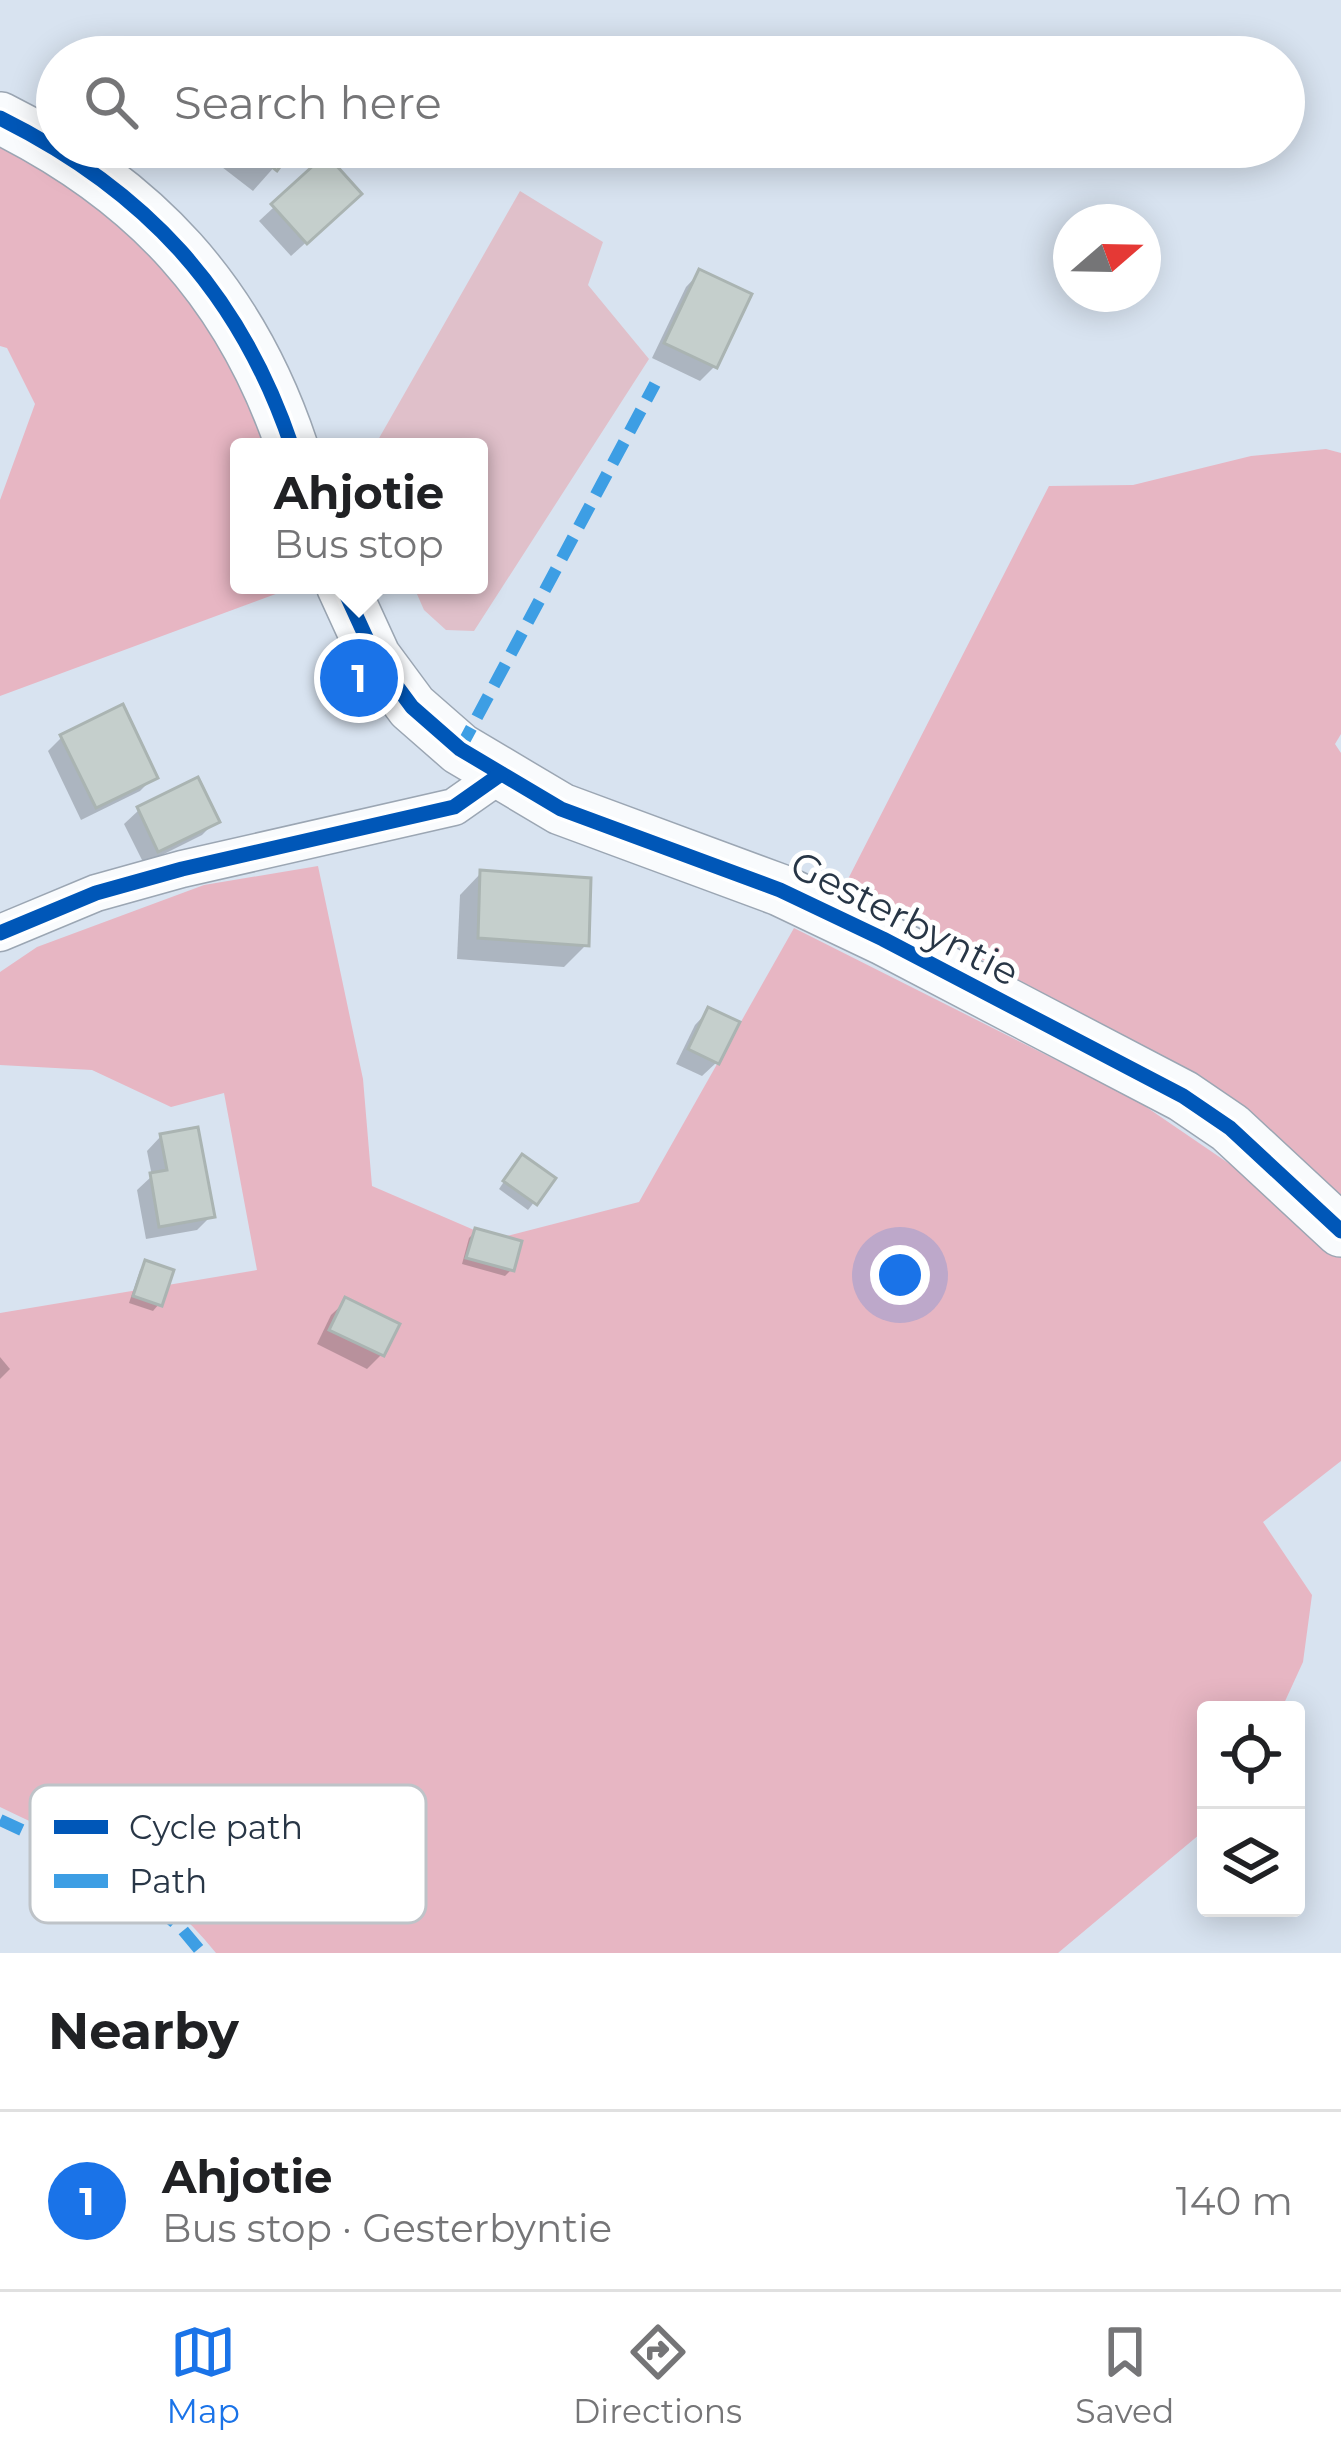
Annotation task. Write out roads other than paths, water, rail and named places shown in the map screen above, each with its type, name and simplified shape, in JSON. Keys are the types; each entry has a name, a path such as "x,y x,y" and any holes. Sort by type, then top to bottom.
{"street":[{"path":"0,118 36,138"},
{"path":"90,168 134,203 216,294 248,344 288,438"},
{"name":"Gesterbyntie","path":"346,594 375,658 412,707 460,749 561,809 780,890 1184,1096 1230,1128 1341,1232"},
{"path":"0,933 96,893 182,869 454,807 501,774"}],"place":[{"name":"Ahjotie","path":"359,678"}]}
